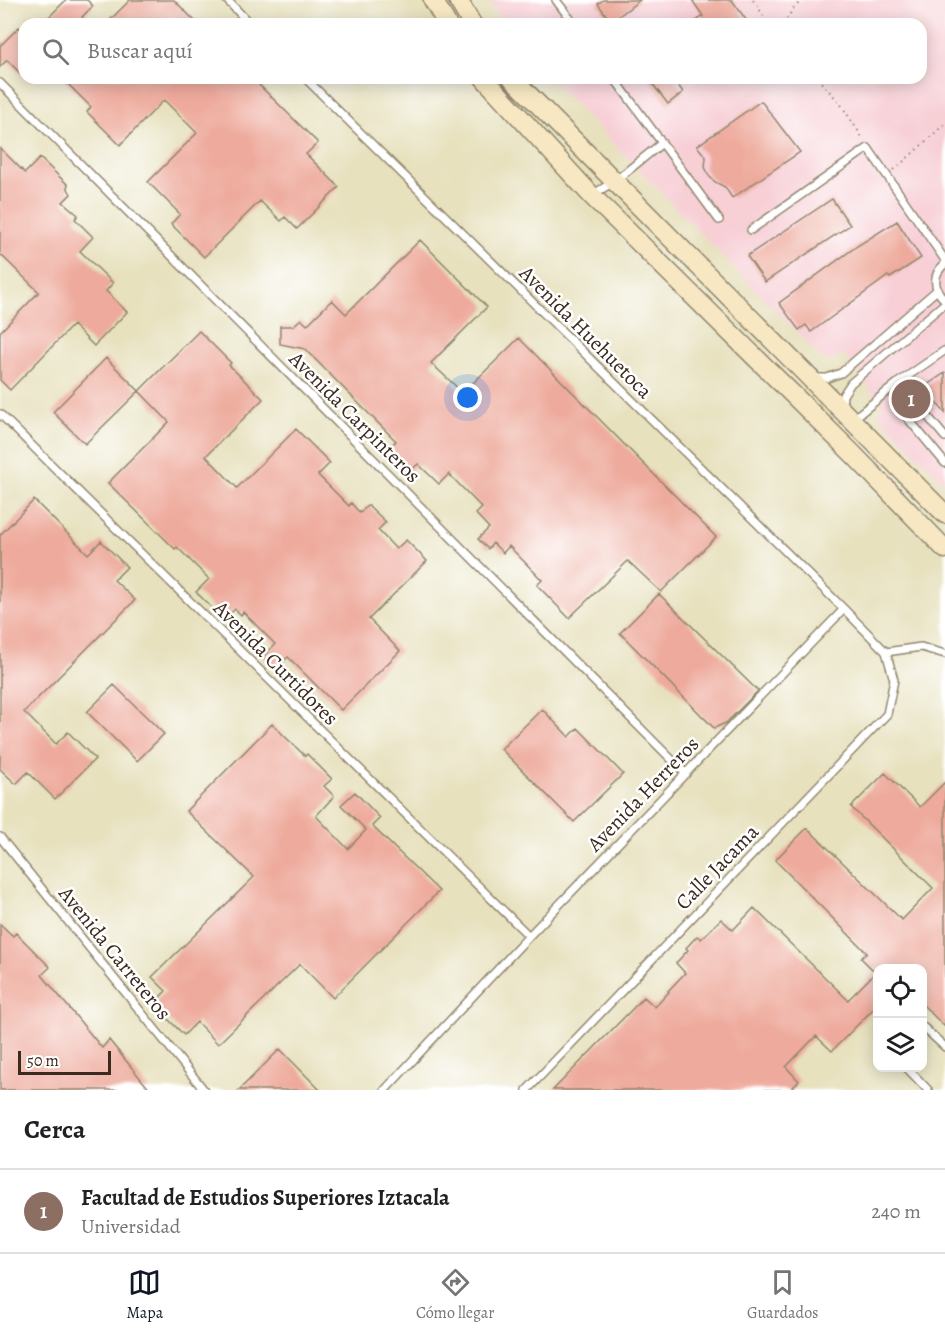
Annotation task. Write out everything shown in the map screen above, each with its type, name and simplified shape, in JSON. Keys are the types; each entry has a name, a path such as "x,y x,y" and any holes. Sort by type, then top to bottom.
{"main road":[{"path":"433,0 444,18"},
{"path":"458,0 468,18"},
{"path":"489,84 591,195 853,454 945,549"},
{"path":"518,84 945,514"},
{"path":"853,454 869,438"}],"lane":[{"path":"227,0 244,18"},
{"path":"556,0 570,18"},
{"name":"Avenida Carpinteros","path":"0,83 686,774"},
{"name":"Avenida Huehuetoca","path":"311,84 844,609"},
{"path":"618,84 719,220"},
{"path":"591,195 615,181 662,143"},
{"path":"751,230 868,148 945,262 936,274 937,290 945,301 846,388 843,395 846,415 944,351"},
{"path":"810,377 834,376 841,373 937,290"},
{"path":"858,358 868,369"},
{"path":"899,382 945,437"},
{"path":"917,404 905,416 945,463"},
{"name":"Avenida Curtidores","path":"0,414 530,936"},
{"path":"844,609 886,652 921,647 945,654"},
{"name":"Avenida Herreros","path":"385,1090 844,609"},
{"name":"Calle Jacama","path":"527,1090 887,714 894,680 886,652"},
{"name":"Avenida Carreteros","path":"0,837 204,1090"},
{"path":"927,1031 945,1047"},
{"path":"911,1072 928,1090"}],"path":[{"path":"753,0 765,18"},
{"path":"787,18 802,0"},
{"path":"823,84 860,130 868,148"},
{"path":"887,176 945,124"}],"shaded area":[{"path":"488,0 945,0 945,483 883,420 878,411 883,407 844,354 831,361 823,359 555,84 927,84 927,18 500,18"}],"building":[{"path":"66,0 87,0 93,6 83,18 48,18"},
{"path":"130,0 174,0 192,18 112,18"},
{"path":"603,0 640,0 616,18 608,18 598,4"},
{"path":"692,0 732,0 745,18 700,18 703,16"},
{"path":"18,28 18,71 7,60 0,67 0,46"},
{"path":"68,84 258,84 318,143 306,154 339,187 297,229 285,217 281,221 260,201 204,257 171,224 180,214 148,182 197,133 164,100 120,145 87,112 91,107"},
{"path":"653,84 677,84 683,92 668,104"},
{"path":"761,101 800,152 732,198 725,187 709,176 705,167 706,157 697,146"},
{"path":"0,148 25,173 40,158 68,185 71,194 63,202 78,215 75,219 93,237 80,251 113,283 106,291 127,312 94,346 73,325 10,390 0,380 0,332 39,292 0,254"},
{"path":"832,199 850,225 765,282 747,256"},
{"path":"897,221 921,258 890,278 888,276 811,332 806,325 799,330 779,303 857,246"},
{"path":"420,240 487,307 431,363 463,393 519,338 716,537 661,592 628,561 569,618 537,585 542,580 509,546 503,553 493,543 488,549 478,539 489,528 476,514 482,508 449,474 439,484 418,464 408,473 386,451 396,441 305,349 280,344 280,326 293,326 301,319 307,325 332,300 346,314"},
{"path":"199,331 263,399 206,456 237,488 296,429 330,463 318,475 349,506 351,503 360,513 368,505 386,522 378,530 396,549 406,540 427,561 369,619 400,651 341,710 288,657 275,669 263,657 275,644 243,612 241,615 235,609 224,620 196,592 209,579 108,483 169,422 139,391"},
{"path":"106,358 139,391 85,444 53,412"},
{"path":"945,373 945,413 925,389 927,385"},
{"path":"34,500 88,554 101,541 127,567 114,580 135,600 24,712 56,744 68,732 95,759 55,799 28,772 16,784 0,769 0,535"},
{"path":"659,594 758,691 726,723 714,728 620,633"},
{"path":"114,685 164,734 137,761 87,712"},
{"path":"542,709 569,737 578,728 623,774 574,822 501,749"},
{"path":"272,724 332,779 324,786 334,796 316,816 348,849 366,830 341,805 355,792 380,818 372,826 439,891 333,998 300,964 218,1044 197,1022 184,1035 153,1004 166,991 152,977 254,877 186,811"},
{"path":"885,773 920,807 945,782 945,1027 927,1009 927,964 873,964 872,969 861,958 867,953 775,860 807,828 902,920 933,888 851,807"},
{"path":"754,908 848,1000 873,975 873,1009 832,1051 816,1036 786,1067 799,1081 790,1090 553,1090 644,997 655,1007 685,973 676,963 697,936 701,939 721,919 733,930"},
{"path":"0,924 13,936 16,933 50,967 42,975 102,1048 109,1040 150,1090 0,1090"},
{"path":"280,1049 320,1090 239,1090"}],"place":[{"name":"Facultad de Estudios Superiores Iztacala","path":"911,399"}]}
